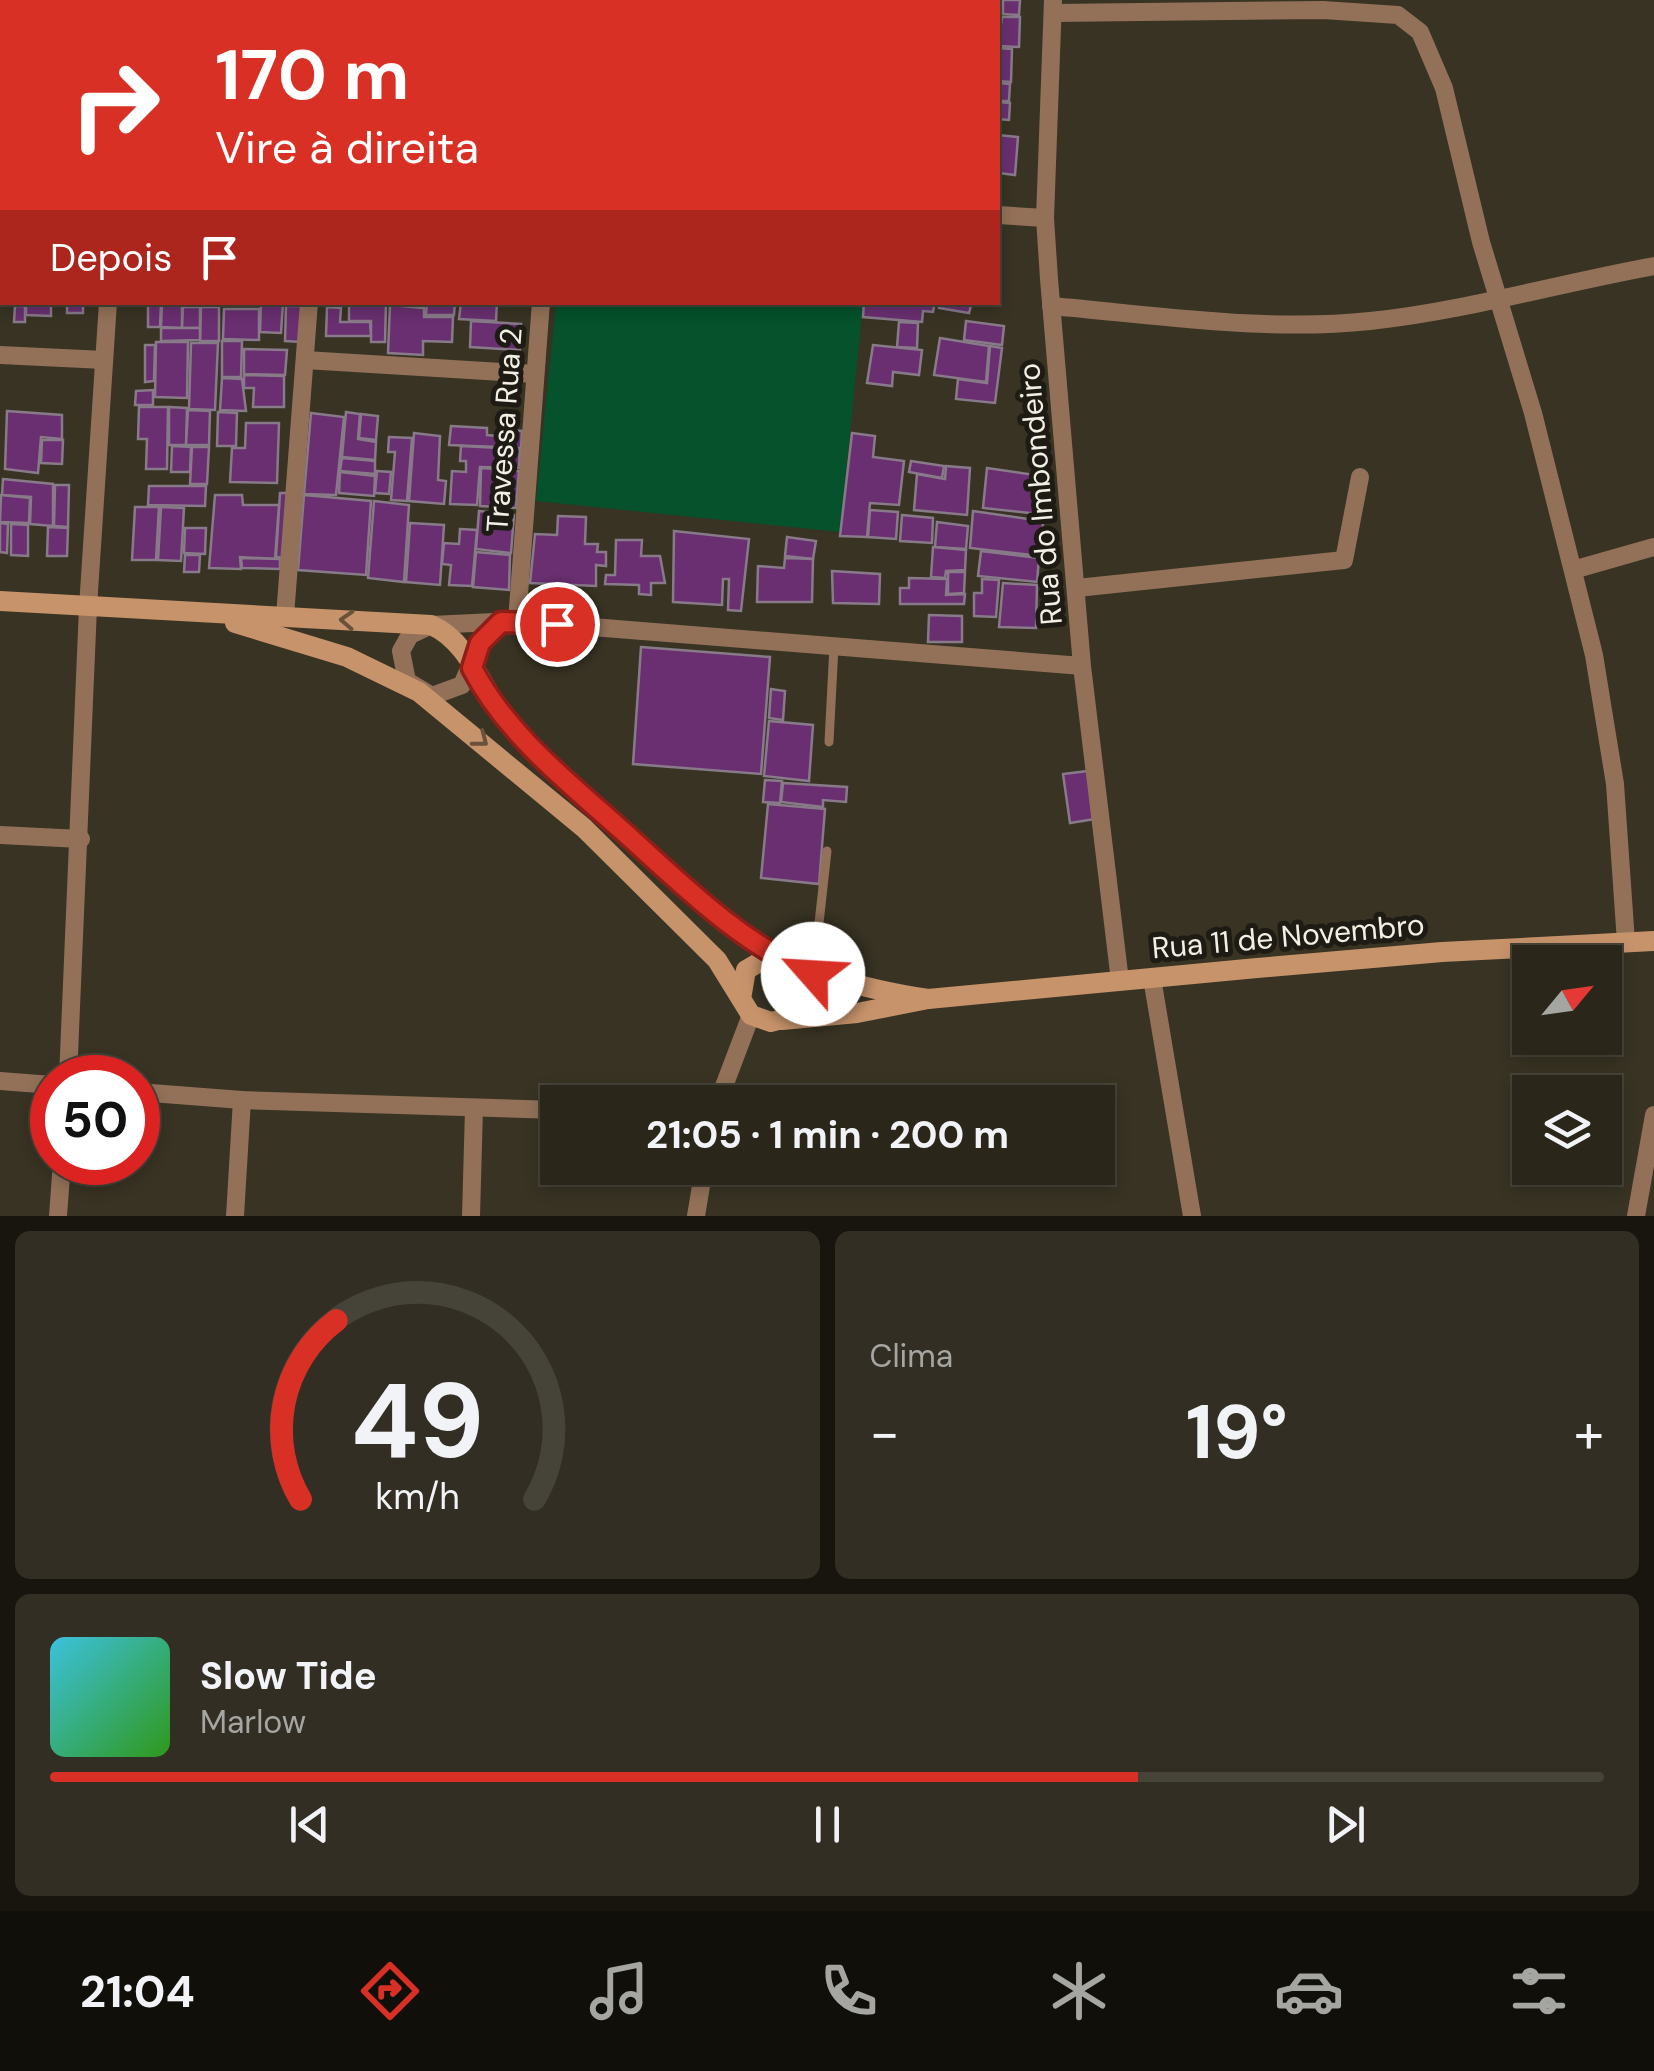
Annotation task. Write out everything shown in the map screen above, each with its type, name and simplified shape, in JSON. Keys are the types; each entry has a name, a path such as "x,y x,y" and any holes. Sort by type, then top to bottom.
{"main road":[{"path":"0,601 431,625"},
{"path":"205,614 348,658 419,692 518,770 673,913 717,960 746,1007"},
{"name":"Rua 11 de Novembro","path":"431,625 457,640 498,711 535,752 695,897 782,960 813,974 849,986 928,999"},
{"name":"Rua 11 de Novembro","path":"746,1007 772,1022 857,1013 928,999 1152,978 1442,952 1654,940"},
{"path":"746,1007 746,970 762,960 782,960 798,974 802,996 791,1014 782,1020"}],"street":[{"name":"Rua do Imbondeiro","path":"1053,6 1046,218 1052,306 1082,666 1120,981"},
{"path":"1053,6 1398,14 1411,21 1431,51 1444,88 1496,296 1533,413 1610,735 1626,942"},
{"path":"1000,215 1046,218"},
{"path":"1052,306 1223,321 1324,324 1390,318 1654,266"},
{"path":"69,1055 88,607 108,305"},
{"path":"286,616 310,305"},
{"name":"Travessa Rua 2","path":"509,622 541,305"},
{"path":"0,354 104,360"},
{"path":"304,360 534,374"},
{"path":"1076,588 1344,560 1360,476"},
{"path":"1573,570 1654,547"},
{"path":"509,622 480,643 462,685 449,692 432,696 419,692 403,672 401,651 410,635 431,625 509,622 1082,666"},
{"path":"0,835 81,838"},
{"path":"1152,978 1192,1216"},
{"path":"723,1085 746,1007"},
{"path":"0,1081 30,1083"},
{"path":"160,1094 540,1110"},
{"path":"235,1216 242,1100"},
{"path":"470,1216 474,1109"},
{"path":"1636,1216 1654,1115"},
{"path":"58,1216 60,1185"},
{"path":"696,1216 701,1185"}],"lane":[{"path":"829,742 834,646"},
{"path":"813,974 826,851"}],"green space":[{"path":"556,305 863,305 840,532 536,501"}],"building":[{"path":"1003,0 1020,0 1019,15 1003,14"},
{"path":"1002,17 1020,17 1019,47 1000,46"},
{"path":"1000,48 1012,49 1011,82 1000,81"},
{"path":"1000,83 1010,84 1009,101 1000,101"},
{"path":"1000,102 1010,103 1009,120 1000,119"},
{"path":"1000,135 1018,137 1015,175 1000,173"},
{"path":"26,305 51,305 51,316 26,315"},
{"path":"67,305 83,305 83,313 67,313"},
{"path":"148,305 161,305 160,327 148,327"},
{"path":"162,305 182,305 182,328 161,327"},
{"path":"261,305 283,305 281,333 260,332"},
{"path":"349,305 386,305 385,342 371,342 371,321 349,321"},
{"path":"390,305 424,308 424,317 453,317 452,342 423,341 423,355 388,353"},
{"path":"427,305 455,305 454,315 426,315"},
{"path":"461,305 497,305 496,321 459,319"},
{"path":"864,305 934,305 933,312 923,311 922,322 863,317"},
{"path":"940,305 971,305 969,313 939,308"},
{"path":"15,306 25,306 25,322 14,322"},
{"path":"286,306 304,306 301,342 285,341"},
{"path":"183,307 200,307 200,328 182,328"},
{"path":"201,307 219,307 219,341 200,341"},
{"path":"327,307 341,308 340,322 370,322 371,336 326,336"},
{"path":"224,309 259,309 259,340 223,339"},
{"path":"471,321 521,324 520,350 470,347"},
{"path":"966,321 1004,326 1002,345 964,340"},
{"path":"899,322 918,323 917,348 897,347"},
{"path":"161,328 200,328 200,340 161,341"},
{"path":"940,338 989,346 986,382 934,375"},
{"path":"222,341 242,341 241,377 222,377"},
{"path":"156,342 188,342 187,398 155,397"},
{"path":"191,343 218,343 215,410 189,409"},
{"path":"145,345 155,345 154,381 145,382"},
{"path":"873,345 922,350 919,375 893,372 892,386 867,383"},
{"path":"990,346 1002,348 995,403 956,399 958,379 987,383"},
{"path":"244,349 287,350 285,375 244,374"},
{"path":"244,375 284,376 284,407 253,407 254,388 244,388"},
{"path":"222,378 242,379 246,411 220,410"},
{"path":"153,390 153,405 135,405 136,391"},
{"path":"139,407 168,407 167,469 146,469 147,439 138,439"},
{"path":"169,407 187,408 186,445 169,445"},
{"path":"188,410 210,411 209,445 186,445"},
{"path":"7,411 62,415 62,439 41,437 38,473 5,469"},
{"path":"218,412 237,413 236,446 217,446"},
{"path":"346,412 360,414 358,439 376,442 375,460 342,457"},
{"path":"311,413 344,417 336,495 304,494"},
{"path":"361,414 378,416 376,440 359,438"},
{"path":"246,423 279,423 277,483 230,482 232,448 245,448"},
{"path":"451,426 487,428 487,435 510,437 511,430 522,431 521,448 449,445"},
{"path":"414,433 440,436 438,480 446,481 444,504 409,501"},
{"path":"852,433 875,436 873,457 904,461 899,505 870,503 867,537 840,536"},
{"path":"389,437 412,438 407,501 391,500 395,452 388,452"},
{"path":"42,440 63,440 62,464 41,463"},
{"path":"172,446 191,447 190,472 171,472"},
{"path":"461,446 520,449 519,468 480,467 477,505 450,504 452,471 466,472 466,461 460,461"},
{"path":"192,447 209,447 207,484 190,484"},
{"path":"342,458 375,461 375,474 340,471"},
{"path":"911,461 944,466 942,478 909,472"},
{"path":"946,466 970,468 967,515 914,510 917,474 945,479"},
{"path":"481,468 497,469 498,507 480,506"},
{"path":"987,468 1042,476 1039,514 983,508"},
{"path":"501,470 519,471 516,508 498,507"},
{"path":"377,471 391,472 389,494 375,493"},
{"path":"340,472 375,476 374,496 339,493"},
{"path":"3,479 53,484 53,526 30,524 31,497 2,495"},
{"path":"55,485 69,485 68,527 54,526"},
{"path":"149,486 206,486 205,506 148,505"},
{"path":"280,493 291,493 286,558 276,557"},
{"path":"1,495 30,498 29,523 0,522"},
{"path":"215,495 242,495 243,505 279,505 275,559 240,557 241,569 209,568"},
{"path":"304,495 371,501 366,575 298,570"},
{"path":"374,501 409,505 404,582 368,578"},
{"path":"135,507 159,507 156,560 132,560"},
{"path":"161,507 184,508 181,561 158,560"},
{"path":"870,510 898,512 896,539 868,537"},
{"path":"479,511 514,515 511,553 476,549"},
{"path":"973,511 1043,521 1041,556 970,548"},
{"path":"902,515 933,518 932,543 900,541"},
{"path":"558,516 586,517 585,544 598,544 597,552 606,552 606,566 596,565 596,586 530,583 535,534 557,535"},
{"path":"937,522 968,526 966,549 935,547"},
{"path":"0,523 8,524 7,553 0,552"},
{"path":"410,523 444,525 440,585 406,582"},
{"path":"11,524 28,525 28,556 11,555"},
{"path":"48,527 68,528 67,556 47,556"},
{"path":"185,528 206,528 205,554 184,553"},
{"path":"460,529 477,530 472,586 449,585 451,565 442,564 444,543 459,544"},
{"path":"674,531 749,539 741,611 728,610 729,579 723,579 722,605 673,602"},
{"path":"787,537 816,541 813,559 785,556"},
{"path":"616,540 642,540 641,556 660,556 665,583 651,583 651,595 639,594 639,585 605,584 606,575 615,575"},
{"path":"933,547 966,550 965,570 946,571 945,578 931,577"},
{"path":"981,551 1039,558 1037,582 978,576"},
{"path":"476,552 510,555 509,590 473,587"},
{"path":"185,555 200,555 199,572 184,572"},
{"path":"241,558 280,559 280,569 242,568"},
{"path":"785,558 813,559 812,602 757,602 758,566 784,568"},
{"path":"832,571 880,574 879,604 833,603"},
{"path":"948,572 965,572 964,593 948,594"},
{"path":"909,578 947,579 946,595 965,594 964,604 900,604 900,588 909,588"},
{"path":"982,579 999,580 996,617 974,616 974,593 982,593"},
{"path":"1003,583 1037,585 1036,628 999,627"},
{"path":"929,615 962,616 962,642 928,642"},
{"path":"641,647 770,657 761,774 633,764"},
{"path":"771,689 785,691 783,720 769,718"},
{"path":"769,721 813,725 809,781 764,776"},
{"path":"1088,771 1095,819 1070,823 1063,774"},
{"path":"765,780 782,781 780,803 763,802"},
{"path":"783,783 847,787 846,802 823,800 823,807 781,802"},
{"path":"768,804 825,809 819,884 761,878"}],"route":[{"path":"557,624 501,622 480,643 472,668 498,711 574,789 695,897 737,932 813,974"}]}
